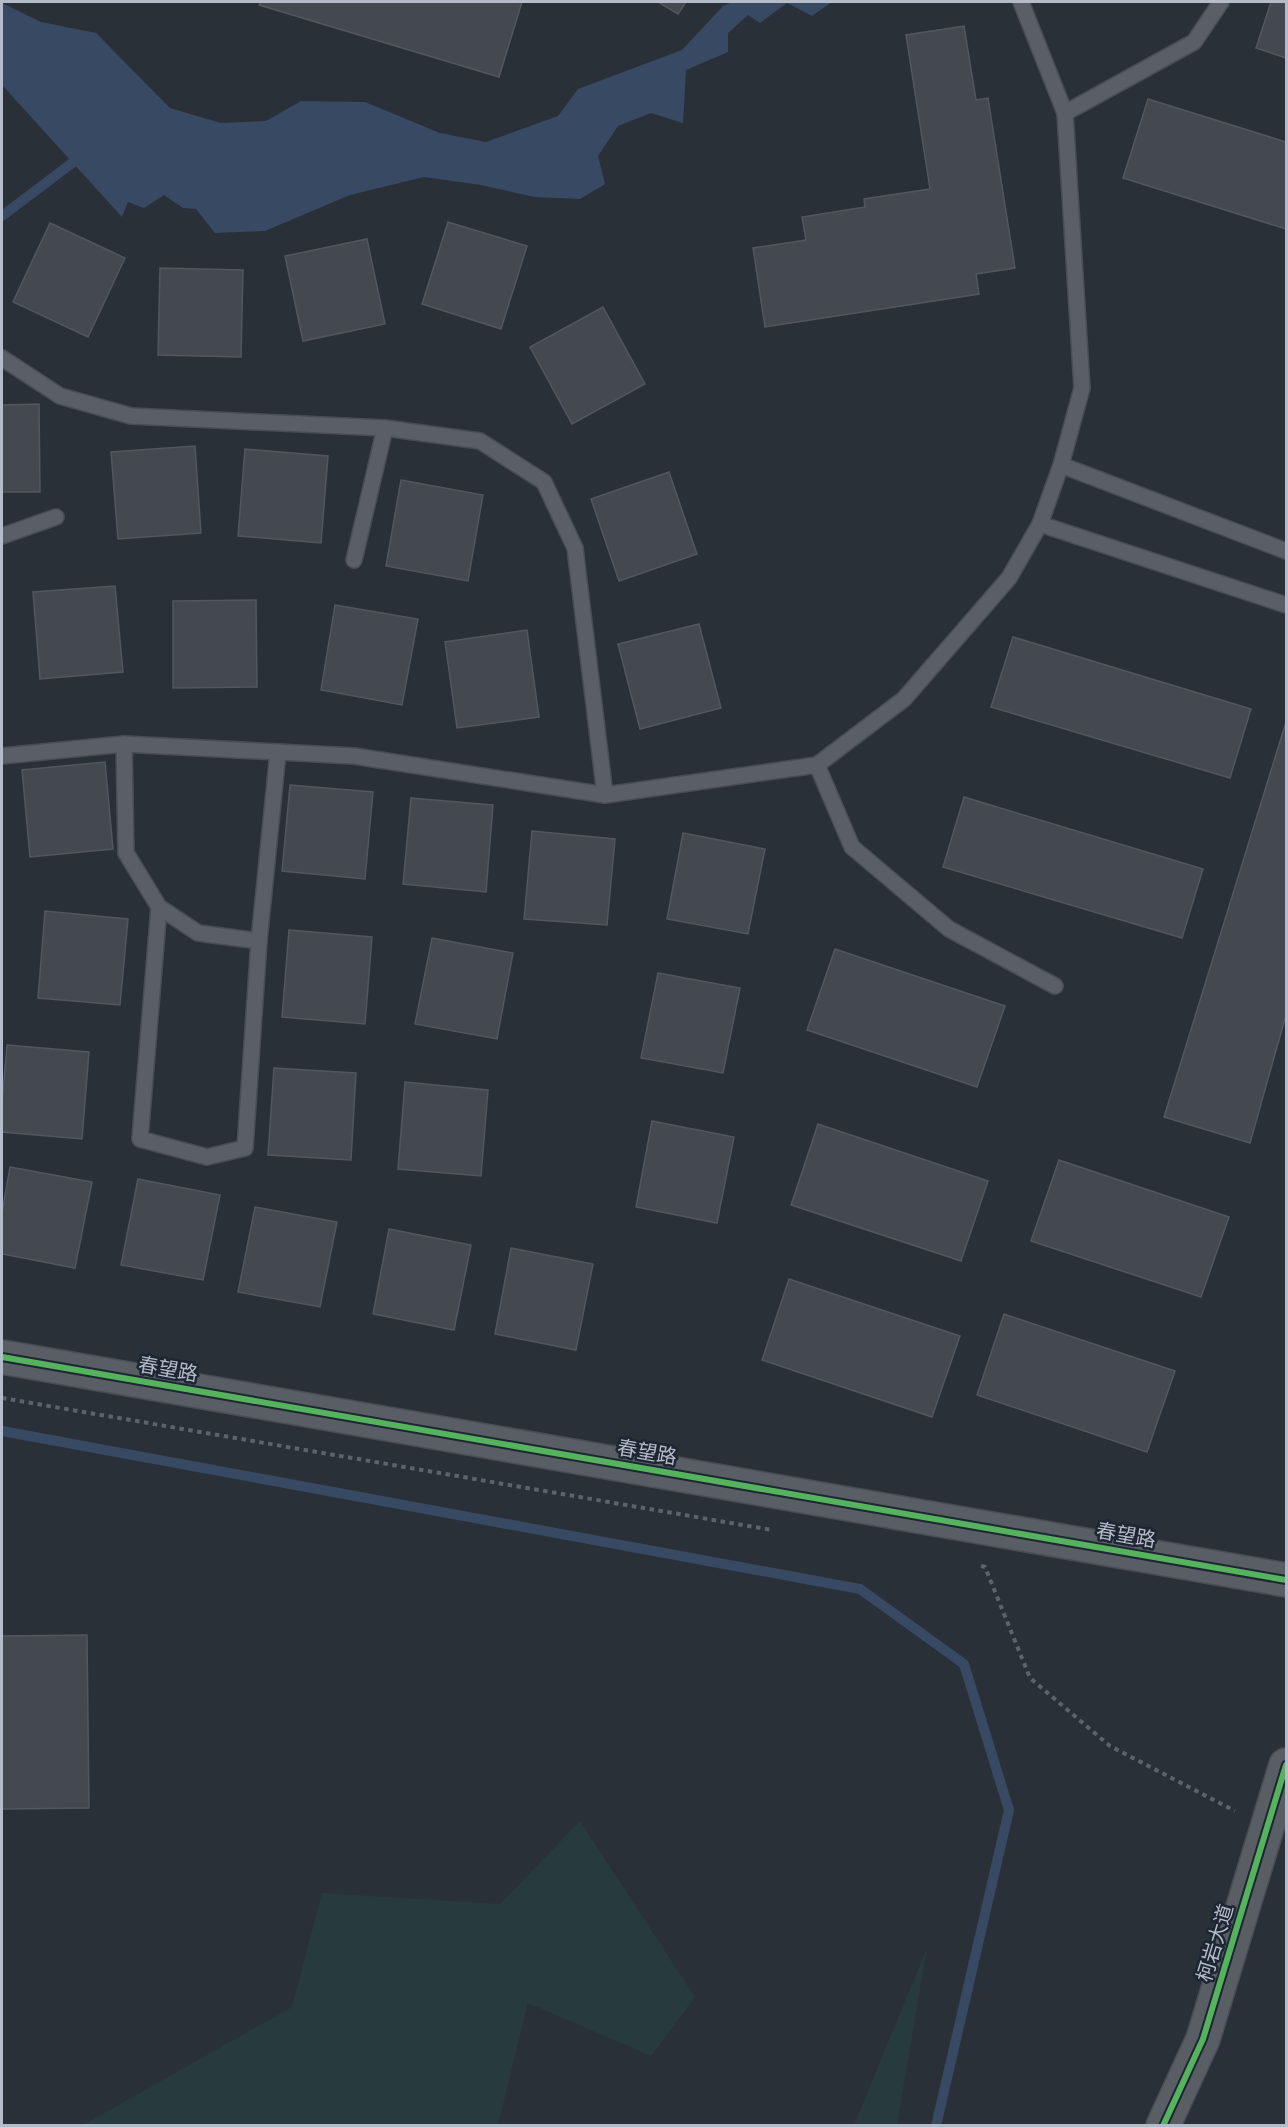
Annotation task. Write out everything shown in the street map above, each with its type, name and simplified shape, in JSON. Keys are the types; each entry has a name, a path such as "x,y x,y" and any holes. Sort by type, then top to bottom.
{"street":[{"name":"春望路","path":"2,1357 1287,1580"},
{"name":"柯岩大道","path":"1163,2126 1203,2039 1287,1765"}],"lane":[{"path":"2,756 124,744 354,756 605,795 817,765 904,699 1009,578 1040,524 1061,465 1082,388 1065,113 1021,2"},
{"path":"1065,113 1194,42 1221,2"},
{"path":"2,358 60,396 131,416 385,428 480,441 544,482 575,548 605,795"},
{"path":"354,560 385,428"},
{"path":"1061,465 1287,552"},
{"path":"2,536 57,516"},
{"path":"1040,524 1287,605"},
{"path":"124,744 126,853 159,907 198,933 260,941"},
{"path":"159,907 140,1139 207,1158 245,1148 260,941 278,752"},
{"path":"817,765 852,847 949,929 1055,986"}],"path":[{"path":"2,1398 775,1531"},
{"path":"974,1565 986,1567 1030,1678 1110,1746 1268,1828"}],"green space":[{"path":"580,1821 695,1997 651,2056 528,2003 498,2125 83,2125 292,2007 322,1893 500,1904"},
{"path":"927,1948 897,2125 854,2125"}],"water":[{"path":"732,2 832,2 812,16 787,3 760,23 748,15 728,33 728,52 686,70 683,123 651,113 618,126 598,156 605,184 580,199 534,197 481,185 424,177 350,195 265,231 215,233 196,209 183,208 164,195 144,208 128,202 122,217 2,85 2,3 41,22 96,33 170,108 221,123 266,121 301,101 365,102 440,133 486,142 558,116 578,89 682,50 723,6"}],"building":[{"path":"261,2 522,2 499,77 259,5"},
{"path":"658,2 686,2 678,14"},
{"path":"1271,2 1286,2 1286,58 1256,48"},
{"path":"964,26 976,100 988,98 1015,268 976,274 979,294 765,327 753,248 806,240 802,217 865,207 864,199 930,189 906,35"},
{"path":"1148,99 1286,142 1286,229 1123,178"},
{"path":"448,222 527,246 501,329 422,304"},
{"path":"50,223 125,258 88,337 13,302"},
{"path":"367,239 385,324 303,341 285,256"},
{"path":"160,268 243,270 241,357 158,355"},
{"path":"603,307 645,384 572,424 530,347"},
{"path":"39,404 40,492 2,492 2,405"},
{"path":"195,446 201,533 118,539 111,452"},
{"path":"245,449 328,456 321,543 238,536"},
{"path":"669,472 697,554 619,581 591,499"},
{"path":"401,480 483,495 468,581 386,566"},
{"path":"115,586 123,672 40,679 33,592"},
{"path":"256,600 257,687 173,688 173,601"},
{"path":"335,605 418,619 402,705 321,690"},
{"path":"699,624 721,708 640,729 618,644"},
{"path":"527,630 539,717 457,728 445,642"},
{"path":"1013,637 1251,709 1230,778 991,707"},
{"path":"1286,722 1286,1015 1250,1143 1164,1117"},
{"path":"105,762 113,849 30,857 22,770"},
{"path":"290,785 373,792 365,879 282,871"},
{"path":"964,797 1203,869 1182,938 943,867"},
{"path":"411,798 493,805 486,892 403,884"},
{"path":"532,831 615,839 607,925 524,919"},
{"path":"683,833 765,849 748,934 667,919"},
{"path":"45,911 128,919 120,1005 38,998"},
{"path":"289,930 372,937 365,1024 282,1017"},
{"path":"432,938 513,953 497,1039 415,1024"},
{"path":"835,949 1005,1006 977,1087 807,1030"},
{"path":"658,973 740,988 723,1073 641,1058"},
{"path":"7,1045 89,1052 82,1139 2,1132"},
{"path":"274,1068 356,1073 351,1160 268,1155"},
{"path":"405,1082 488,1090 481,1176 398,1169"},
{"path":"652,1121 734,1137 717,1223 636,1207"},
{"path":"818,1124 988,1181 961,1261 791,1205"},
{"path":"1059,1160 1229,1217 1201,1297 1031,1241"},
{"path":"10,1167 92,1182 75,1268 2,1254 2,1213"},
{"path":"138,1179 220,1195 203,1280 121,1265"},
{"path":"255,1207 337,1222 320,1307 238,1292"},
{"path":"389,1229 471,1245 454,1330 373,1314"},
{"path":"511,1248 593,1264 576,1350 495,1334"},
{"path":"789,1279 960,1336 932,1417 762,1360"},
{"path":"1004,1314 1175,1371 1147,1452 977,1395"},
{"path":"87,1635 89,1808 2,1809 2,1636"}],"waterway":[{"path":"2,216 84,154"},
{"path":"2,1431 860,1589 964,1664 1009,1810 936,2126"}],"cycle path":[{"path":"2,1357 1286,1580"},
{"path":"1163,2126 1203,2039 1286,1765"}]}
